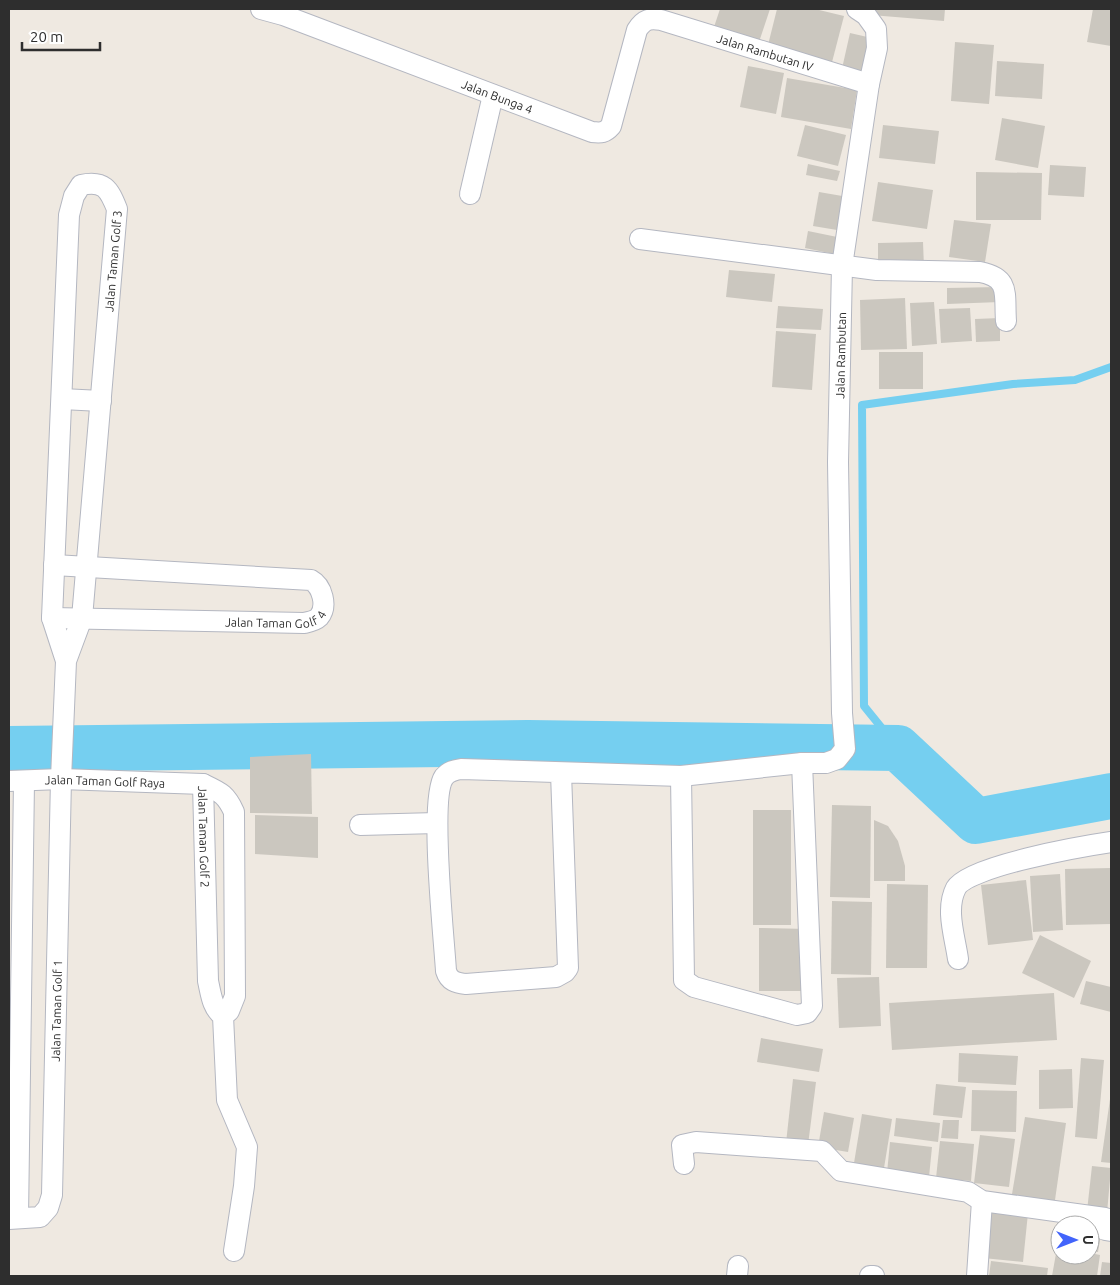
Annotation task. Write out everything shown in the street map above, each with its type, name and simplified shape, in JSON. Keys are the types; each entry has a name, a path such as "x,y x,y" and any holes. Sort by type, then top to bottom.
{"street":[{"name":"Jalan Bunga 4","path":"261,9 284,12 493,95 592,132 600,133 607,131 611,126 637,30 641,23 647,19 661,20"},
{"name":"Jalan Rambutan","path":"802,763 826,763 837,759 845,749 842,713 838,462 842,266 869,84 877,48 876,29 866,15 857,9"},
{"name":"Jalan Rambutan IV","path":"661,20 869,84"},
{"path":"470,194 493,95"},
{"name":"Jalan Taman Golf 3","path":"62,770 66,661 82,618 117,209 111,194 102,185 92,183 81,185 74,196 69,215 52,618 66,661"},
{"path":"640,239 877,270 980,272 989,274 998,277 1004,285 1006,321"},
{"path":"62,399 101,402"},
{"name":"Jalan Taman Golf 4","path":"52,618 304,623 321,616 323,610 320,587 311,580 54,565"},
{"path":"561,773 568,962 565,972 556,977 466,984 453,981 448,977 446,971 437,823 441,786 444,777 452,771 461,769 681,776 802,763 812,1006 807,1013 797,1015 694,987 684,980 681,776"},
{"name":"Jalan Taman Golf Raya","path":"16,781 62,770 203,784"},
{"name":"Jalan Taman Golf 1","path":"16,781 14,1218 40,1217 48,1208 52,1196 62,770"},
{"name":"Jalan Taman Golf 2","path":"223,1016 229,1011 235,996 234,812 228,800 219,791 203,784 208,981 217,1011 223,1016 227,1100 247,1147 244,1186 234,1251"},
{"path":"360,825 437,823"},
{"path":"958,959 951,916 952,897 957,886 974,876 999,866 1111,842"},
{"path":"684,1164 682,1145 696,1142 822,1151 841,1171 968,1192 982,1202 1106,1218 1106,1230 1111,1231"},
{"path":"977,1276 982,1202"}],"building":[{"path":"720,9 770,9 758,45 713,30"},
{"path":"777,9 815,9 844,16 831,66 767,49"},
{"path":"871,9 945,9 944,21 871,15"},
{"path":"1093,9 1111,9 1111,46 1087,42"},
{"path":"850,33 876,39 867,79 841,73"},
{"path":"955,42 994,45 989,104 951,101"},
{"path":"997,61 1044,64 1042,99 995,96"},
{"path":"748,66 784,73 776,114 740,107"},
{"path":"787,78 857,90 851,129 781,117"},
{"path":"1002,118 1045,126 1038,168 995,160"},
{"path":"805,125 846,135 838,166 797,156"},
{"path":"883,125 939,131 935,164 879,158"},
{"path":"808,164 840,171 837,181 806,175"},
{"path":"1050,165 1086,167 1084,197 1048,195"},
{"path":"976,172 1042,173 1041,220 976,220"},
{"path":"878,182 933,190 927,229 872,221"},
{"path":"819,192 848,197 843,231 813,226"},
{"path":"954,220 991,224 985,262 949,257"},
{"path":"808,231 842,238 839,255 805,248"},
{"path":"923,242 924,267 878,267 878,243"},
{"path":"729,270 775,274 772,302 726,297"},
{"path":"999,287 1000,302 947,304 947,288"},
{"path":"905,298 907,349 861,350 860,300"},
{"path":"934,302 937,344 912,346 910,303"},
{"path":"778,306 823,309 821,330 776,328"},
{"path":"970,308 972,341 941,343 939,309"},
{"path":"1000,318 1000,341 976,342 975,319"},
{"path":"776,331 816,334 812,390 772,387"},
{"path":"879,352 923,352 923,389 879,389"},
{"path":"311,754 312,814 250,813 250,757"},
{"path":"832,805 871,806 870,898 830,897"},
{"path":"753,810 791,810 791,925 753,925"},
{"path":"255,815 318,817 318,858 255,854"},
{"path":"874,820 888,826 898,841 905,866 905,881 874,881"},
{"path":"1111,868 1111,924 1066,925 1065,869"},
{"path":"1060,874 1063,930 1033,932 1030,876"},
{"path":"1026,880 1033,940 988,945 981,885"},
{"path":"887,884 928,885 927,968 886,968"},
{"path":"832,901 872,902 871,975 831,974"},
{"path":"759,928 808,929 809,991 759,991"},
{"path":"1040,935 1091,961 1074,998 1022,973"},
{"path":"879,977 881,1026 839,1028 837,978"},
{"path":"1086,981 1111,987 1111,1012 1080,1004"},
{"path":"1054,993 1057,1040 892,1050 889,1003"},
{"path":"761,1038 823,1049 819,1072 757,1062"},
{"path":"959,1053 1018,1056 1016,1085 958,1082"},
{"path":"1081,1058 1104,1060 1097,1139 1075,1137"},
{"path":"1072,1069 1073,1108 1039,1109 1039,1070"},
{"path":"793,1079 816,1082 808,1145 786,1143"},
{"path":"936,1084 966,1087 962,1118 933,1115"},
{"path":"972,1090 1017,1091 1016,1132 971,1131"},
{"path":"1111,1099 1111,1163 1101,1162"},
{"path":"824,1112 854,1118 848,1152 818,1147"},
{"path":"862,1114 892,1119 884,1168 854,1163"},
{"path":"1025,1117 1066,1123 1054,1207 1011,1200"},
{"path":"896,1118 940,1123 938,1142 894,1136"},
{"path":"943,1120 959,1120 958,1139 941,1138"},
{"path":"980,1135 1015,1139 1009,1187 974,1183"},
{"path":"940,1141 974,1144 971,1181 936,1178"},
{"path":"890,1142 932,1147 929,1177 887,1173"},
{"path":"1092,1166 1111,1168 1107,1213 1087,1211"},
{"path":"989,1208 1028,1213 1023,1262 983,1258"},
{"path":"1100,1221 1103,1221 1100,1240"},
{"path":"991,1261 1048,1268 1047,1276 989,1276"},
{"path":"1102,1262 1111,1263 1111,1276 1100,1276"},
{"path":"1054,1265 1099,1265 1097,1276 1052,1276"}],"waterway":[{"path":"898,748 864,706 862,405 1013,384 1075,380 1111,367"},
{"path":"9,749 528,743 898,748 976,821 1111,796"}]}
